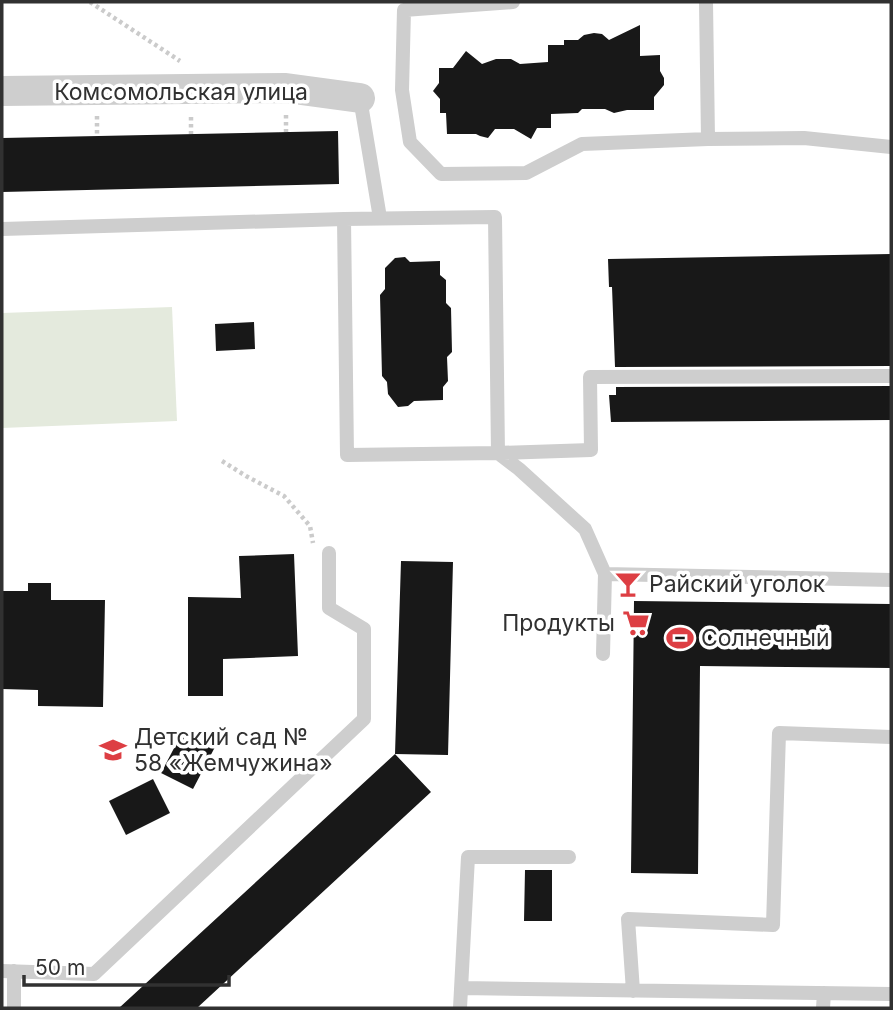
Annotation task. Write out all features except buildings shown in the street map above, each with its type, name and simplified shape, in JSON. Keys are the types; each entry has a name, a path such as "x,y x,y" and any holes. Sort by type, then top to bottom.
{"street":[{"name":"Комсомольская улица","path":"2,91 286,88 360,98"}],"lane":[{"path":"513,2 404,10 401,90 410,142 441,174 526,173 582,144 804,138 891,147"},
{"path":"706,2 708,139"},
{"path":"360,98 380,218"},
{"path":"2,229 495,217 498,453"},
{"path":"344,219 347,455 591,450 590,377 891,376"},
{"path":"498,453 519,468 584,528 605,574 603,654"},
{"path":"14,1008 8,971 94,974 364,719 364,629 329,608 329,554"},
{"path":"605,574 891,580"},
{"path":"633,990 628,919 773,925 779,733 891,737"},
{"path":"460,1008 468,857 569,857"},
{"path":"461,988 633,990 823,1001 891,994"}],"path":[{"path":"90,2 221,89"},
{"path":"222,461 284,496 310,526 313,545 329,554"}],"shaded area":[{"path":"172,307 177,421 2,428 2,313"}],"place":[{"name":"Райский уголок","path":"628,584"},
{"name":"Продукты","path":"636,623"},
{"name":"Солнечный","path":"680,638"},
{"name":"Детский сад № 58 «Жемчужина»","path":"113,750"}]}
